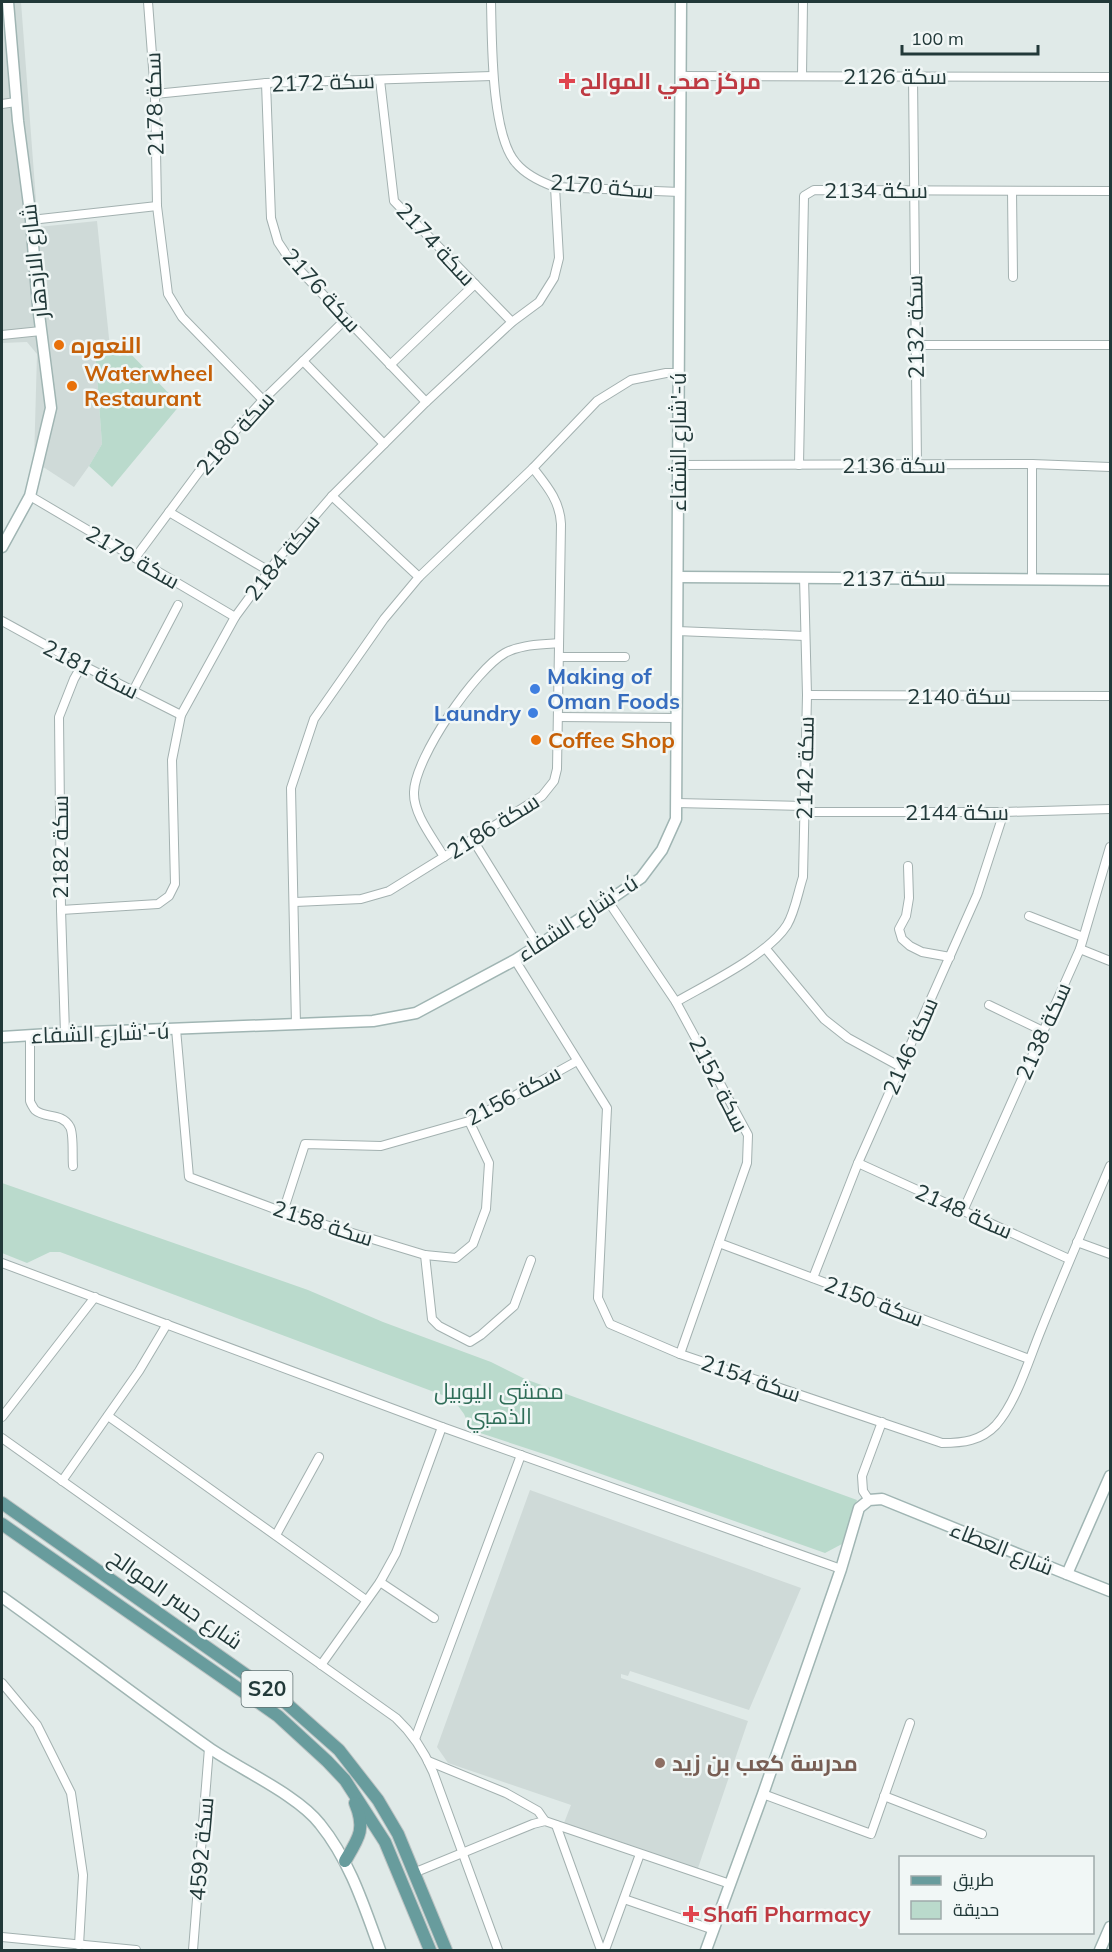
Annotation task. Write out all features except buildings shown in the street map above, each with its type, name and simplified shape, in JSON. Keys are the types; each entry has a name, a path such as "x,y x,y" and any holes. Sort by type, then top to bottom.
{"main road":[{"name":"شارع جسر الموالح","path":"2,1503 286,1703 339,1750 378,1800 393,1826 416,1872 446,1950"},
{"name":"شارع جسر الموالح","path":"2,1524 278,1716 345,1780 385,1842 430,1950"},
{"path":"345,1780 360,1815 362,1826 360,1835 345,1861"}],"street":[{"name":"شارع الازدهار","path":"2,547 30,496 51,408 16,102 8,2"},
{"name":"سكة 2178","path":"148,2 155,94 157,206 168,294 182,317 263,400"},
{"name":"سكة 2170","path":"491,2 492,76 504,144 516,163 541,182 555,187 680,192"},
{"name":"شارع الشفاء'-ú","path":"2,1037 373,1021 416,1012 515,960 608,901 641,878 662,850 676,819 681,2"},
{"path":"802,76 803,2"},
{"name":"سكة 2172","path":"155,94 266,83 492,76"},
{"name":"سكة 2126","path":"680,76 1110,76"},
{"name":"سكة 2132","path":"913,76 917,465"},
{"name":"سكة 2174","path":"380,80 394,201 512,322"},
{"name":"سكة 2176","path":"266,83 271,218 278,242 291,260 426,402"},
{"path":"2,104 16,102"},
{"name":"سكة 2184","path":"61,910 158,904 169,896 175,884 172,760 182,715 235,616 269,571 332,496 426,402 512,322 539,302 554,278 559,258 555,187"},
{"name":"سكة 2134","path":"799,465 804,196 814,190 1110,191"},
{"path":"1012,191 1013,277"},
{"path":"31,220 157,206"},
{"path":"390,364 475,284"},
{"name":"سكة 2180","path":"135,558 201,469 263,400 346,319"},
{"path":"2,335 41,331"},
{"path":"915,345 1110,345"},
{"path":"303,361 384,444"},
{"path":"296,1025 291,788 314,719 384,619 419,577 533,468 597,401 630,380 666,373 679,373"},
{"path":"1032,464 1032,579"},
{"name":"سكة 2136","path":"678,465 1032,464 1110,467"},
{"name":"سكة 2186","path":"295,902 362,899 398,886 542,796 551,787 557,769 561,518 555,499 533,468"},
{"name":"سكة 2179","path":"30,496 235,616"},
{"path":"332,496 419,577"},
{"path":"169,512 269,571"},
{"name":"سكة 2137","path":"678,576 1110,580"},
{"name":"سكة 2142","path":"676,1002 766,949 787,925 803,877 807,695 804,578"},
{"path":"133,691 178,605"},
{"name":"سكة 2181","path":"2,621 82,665 182,715"},
{"path":"677,631 805,636"},
{"path":"444,857 417,809 414,793 416,779 434,739 468,690 494,660 522,646 559,643"},
{"path":"558,657 625,657"},
{"name":"سكة 2182","path":"64,1033 60,717 74,679 82,665"},
{"name":"سكة 2140","path":"807,695 1110,696"},
{"path":"558,717 677,718"},
{"name":"سكة 2144","path":"676,803 804,809 1004,812 1110,809"},
{"name":"سكة 2146","path":"813,1278 858,1163 977,895 1004,812"},
{"path":"473,840 538,945"},
{"name":"سكة 2138","path":"963,1210 1080,949 1110,847"},
{"path":"908,866 909,898 906,916 900,929 902,939 922,952 950,957"},
{"name":"سكة 2152","path":"608,901 676,1002 748,1135 747,1162 680,1353"},
{"path":"1029,916 1083,937"},
{"path":"766,949 824,1019 848,1038 901,1067"},
{"path":"1080,949 1110,961"},
{"name":"سكة 2154","path":"515,960 607,1108 598,1298 610,1324 680,1353 942,1443 961,1443 981,1437 996,1424 1012,1400 1110,1166"},
{"path":"989,1005 1043,1031"},
{"name":"سكة 2158","path":"176,1029 189,1177 283,1212 425,1255 456,1258 473,1244 486,1209 489,1163 469,1121"},
{"path":"30,1035 30,1101 35,1110 55,1115 65,1121 70,1128 73,1166"},
{"name":"سكة 2156","path":"283,1212 304,1144 381,1146 469,1121 577,1061"},
{"name":"سكة 2148","path":"858,1163 1070,1259"},
{"path":"1077,1242 1110,1254"},
{"name":"سكة 2150","path":"719,1243 1029,1359"},
{"path":"425,1255 432,1319 439,1326 470,1342 514,1306 531,1260"},
{"path":"2,1263 442,1427 841,1569"},
{"path":"2,1417 95,1297"},
{"path":"62,1481 139,1371 167,1324"},
{"path":"108,1416 366,1600"},
{"path":"706,1950 841,1569 859,1508 869,1500 864,1491 862,1476 882,1422"},
{"path":"321,1665 380,1581 401,1543 442,1427"},
{"path":"2,1438 396,1718 415,1739 428,1761 498,1950"},
{"path":"415,1739 521,1455"},
{"path":"276,1535 319,1457"},
{"name":"شارع العطاء","path":"869,1500 882,1499 1067,1574 1109,1482"},
{"path":"1067,1574 1110,1591"},
{"path":"380,1581 434,1618"},
{"path":"2,1597 209,1748 289,1797 320,1822 345,1861 381,1950"},
{"path":"2,1683 37,1725 71,1793 83,1875 79,1945"},
{"path":"763,1794 871,1834 910,1723"},
{"name":"سكة 4592","path":"193,1950 209,1748"},
{"path":"428,1761 506,1793 538,1811 545,1821"},
{"path":"884,1796 982,1834"},
{"path":"416,1872 545,1821 730,1884"},
{"path":"556,1825 603,1950"},
{"path":"603,1950 640,1854"},
{"path":"624,1899 714,1930"},
{"path":"1100,1950 1110,1927"},
{"path":"2,1937 136,1950"}],"shaded area":[{"path":"2,2 21,2 38,227 97,221 110,348 95,350 102,444 74,487 34,461 37,354 27,342 2,343"},
{"path":"530,1490 801,1588 749,1710 630,1671 628,1676 621,1674 621,1678 748,1721 696,1874 564,1823 571,1805 448,1763 437,1747"}],"green space":[{"path":"125,348 180,405 112,487 89,466 102,444 95,349"},
{"name":"ممشى اليوبيل الذهبي","path":"2,1183 308,1290 383,1322 491,1362 525,1379 857,1500 842,1544 825,1553 471,1430 464,1414 453,1399 60,1252 50,1252 27,1263 2,1253"}],"place":[{"name":"مركز صحي الموالح","path":"567,81"},
{"name":"النعوره","path":"59,345"},
{"name":"Waterwheel Restaurant","path":"72,386"},
{"name":"Making of Oman Foods","path":"535,689"},
{"name":"Laundry","path":"533,713"},
{"name":"Coffee Shop","path":"536,740"},
{"name":"مدرسة كعب بن زيد","path":"660,1763"},
{"name":"Shafi Pharmacy","path":"691,1914"}]}
